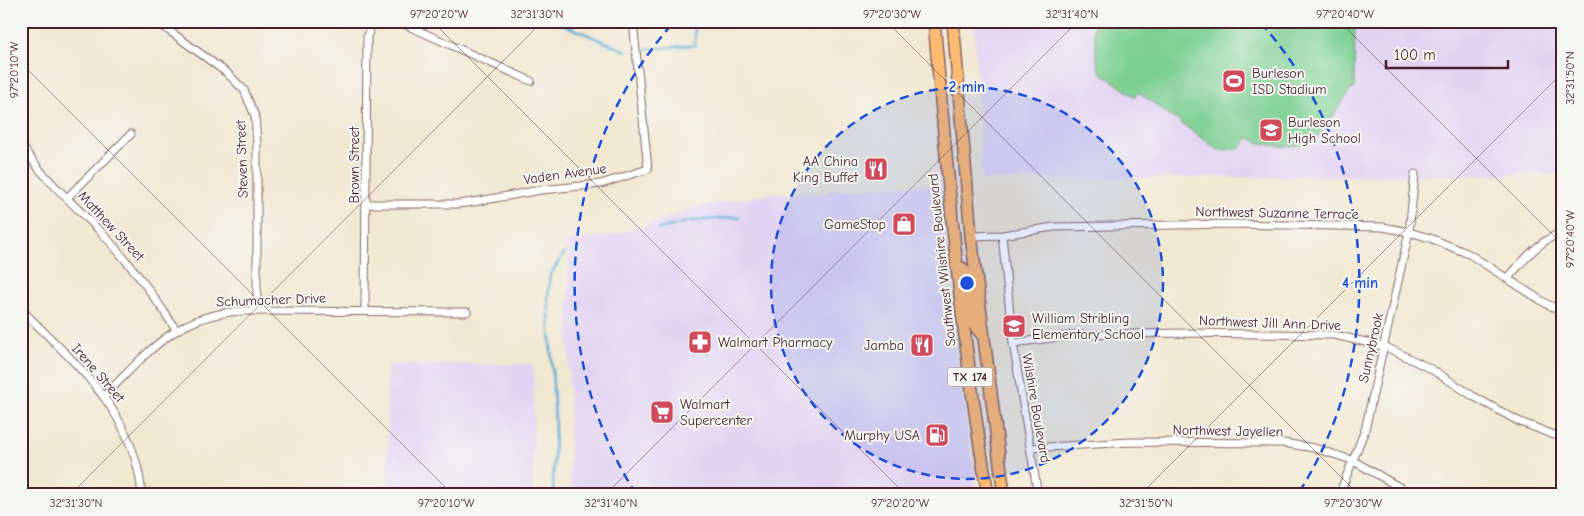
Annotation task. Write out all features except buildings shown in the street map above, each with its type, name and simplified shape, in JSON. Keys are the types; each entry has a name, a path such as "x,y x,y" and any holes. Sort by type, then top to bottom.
{"main road":[{"name":"Southwest Wilshire Boulevard","path":"934,21 956,266 978,442 988,495"},
{"name":"TX 174","path":"953,21 970,236 1004,495"},
{"path":"940,88 958,87"},
{"path":"956,266 962,268 966,274 972,322 984,337"}],"street":[{"name":"Steven Street","path":"156,21 227,73 244,90 255,116 257,311"},
{"name":"Brown Street","path":"366,311 367,37 373,21"},
{"path":"397,21 531,81"},
{"name":"Vaden Avenue","path":"366,204 458,204 541,190 601,184 648,169 633,21"},
{"path":"67,198 131,134"},
{"name":"Matthew Street","path":"21,144 36,164 140,276 176,330"},
{"name":"Sunnybrook","path":"1339,495 1365,430 1409,232 1416,174"},
{"name":"Northwest Suzanne Terrace","path":"970,236 1002,235 1054,227 1233,224 1382,227 1409,232 1469,254 1545,303 1563,312"},
{"path":"1508,278 1532,249 1551,236 1563,232"},
{"name":"Wilshire Boulevard","path":"1002,235 1013,344 1038,495"},
{"name":"Irene Street","path":"21,309 104,396 120,420 130,441 139,469 142,495"},
{"name":"Schumacher Drive","path":"104,396 162,340 195,320 210,315 234,311 467,312"},
{"path":"21,324 29,317"},
{"name":"Northwest Jill Ann Drive","path":"1013,344 1076,335 1334,335 1384,346 1431,369 1518,422 1554,435 1563,436"},
{"name":"Northwest Jayellen","path":"1031,448 1130,442 1283,443 1314,448 1352,460 1413,495"}],"shaded area":[{"name":"Burleson High School","path":"974,21 1563,21 1563,174 982,180"},
{"path":"941,184 944,274 977,495 570,495 568,241 602,237 636,229 703,205 778,193 823,194 834,189"},
{"path":"532,364 534,371 533,495 388,495 387,365"}],"green space":[{"name":"Burleson ISD Stadium","path":"1093,21 1355,21 1354,89 1351,89 1327,124 1313,140 1298,145 1280,146 1248,138 1240,149 1218,150 1138,92 1135,97 1103,74 1098,68"}],"waterway":[{"path":"555,21 626,51"},
{"path":"646,49 695,45 695,21"},
{"path":"659,229 692,221 740,217"},
{"path":"553,495 555,422 548,297 550,275 565,252"}],"place":[{"name":"Burleson ISD Stadium","path":"1234,81"},
{"name":"Burleson High School","path":"1271,130"},
{"name":"AA China King Buffet","path":"876,169"},
{"name":"GameStop","path":"904,224"},
{"name":"William Stribling Elementary School","path":"1014,326"},
{"name":"Walmart Pharmacy","path":"700,342"},
{"name":"Jamba","path":"922,345"},
{"name":"Walmart Supercenter","path":"662,412"},
{"name":"Murphy USA","path":"937,435"}]}
